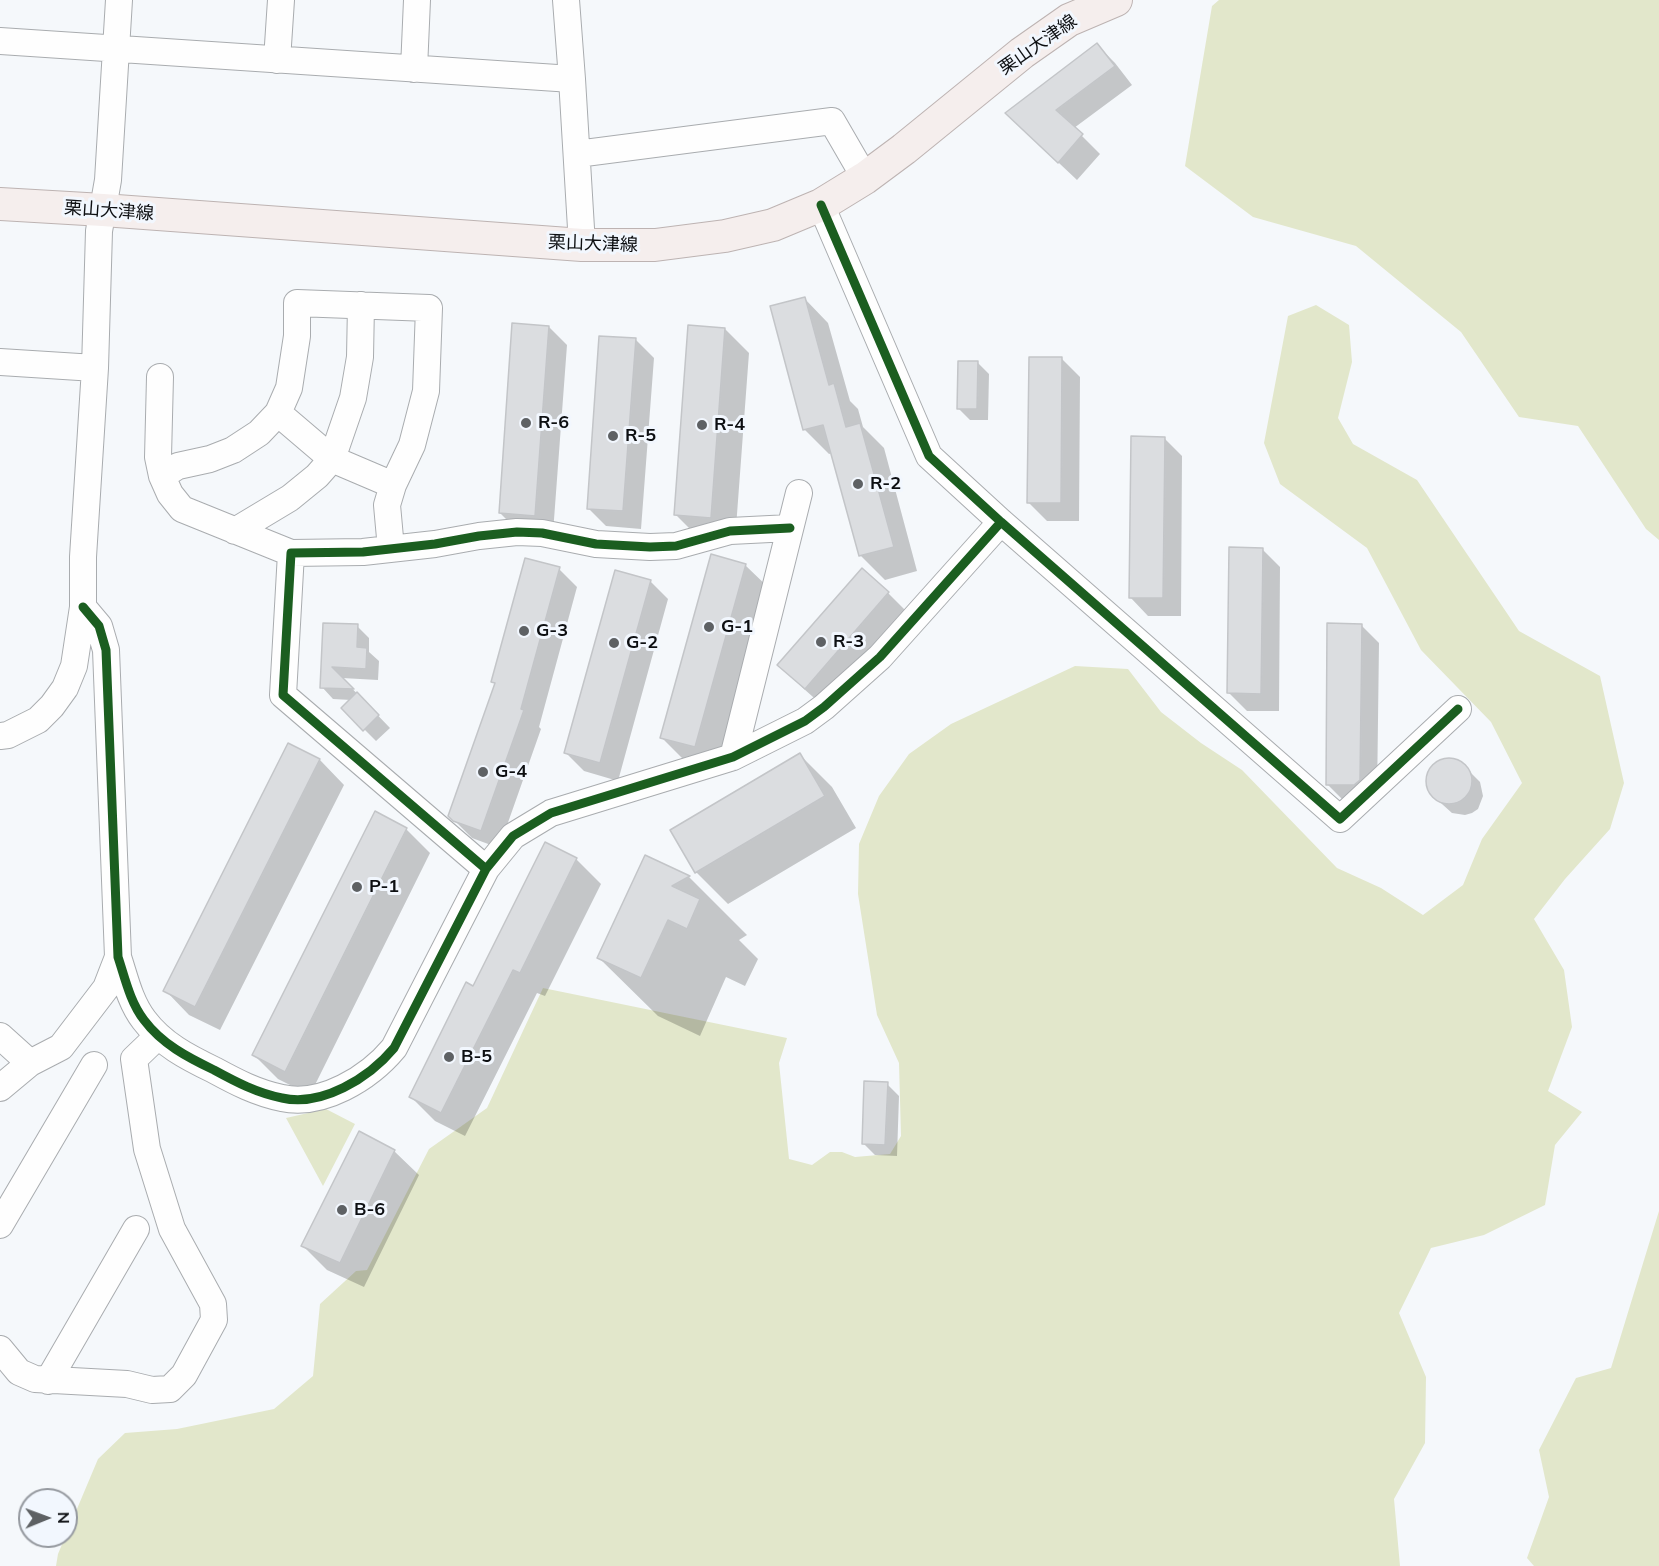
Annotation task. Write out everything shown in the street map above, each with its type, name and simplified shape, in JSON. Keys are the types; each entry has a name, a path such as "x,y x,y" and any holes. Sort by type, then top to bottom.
{"main road":[{"name":"栗山大津線","path":"0,204 582,245 655,245 725,236 773,225 821,205 865,178 904,149 1022,53 1068,21 1116,0"}],"street":[{"path":"0,736 8,735 38,720 65,688 74,666 83,607 83,557 99,231 108,180 119,0"},
{"path":"278,60 281,0"},
{"path":"414,69 417,0"},
{"path":"566,0 573,79 582,245"},
{"path":"0,41 573,79"},
{"path":"577,154 832,121 865,178"},
{"path":"821,205 929,456 1001,522 1340,819 1458,709"},
{"path":"162,476 178,466 210,459 233,450 259,433 278,413 289,388 297,336 297,303 429,308 426,391 412,445 393,485 387,505 391,549"},
{"path":"235,531 290,498 317,476 332,459 352,398 360,357 361,305"},
{"path":"0,362 94,368"},
{"path":"160,377 158,457 162,476 170,494 182,509 291,553 363,552 517,532 542,533 605,545 650,548 676,546 730,531 790,528"},
{"path":"278,413 332,459 393,485"},
{"path":"733,757 799,493"},
{"path":"83,607 99,626 106,650 118,957 132,1000 142,1017 158,1036 183,1055 249,1089 293,1100 310,1098 345,1087 374,1069 394,1048 486,869 513,836 551,813 733,757 805,721 880,657 1001,522"},
{"path":"291,553 283,694 486,869"},
{"path":"0,1088 30,1063 61,1047 106,988 118,957"},
{"path":"0,1036 30,1063"},
{"path":"0,1349 19,1372 35,1379 128,1384 152,1390 170,1389 184,1375 214,1320 213,1304 171,1228 147,1149 134,1059 158,1036"},
{"path":"0,1225 94,1065"},
{"path":"48,1381 136,1229"}],"green space":[{"path":"1219,0 1659,0 1659,540 1646,529 1578,426 1519,417 1461,332 1356,246 1253,217 1185,166 1212,6"},
{"path":"1316,305 1349,325 1352,362 1338,418 1353,444 1417,480 1519,631 1600,676 1624,783 1610,829 1565,879 1534,919 1564,970 1572,1027 1548,1091 1582,1112 1555,1145 1545,1205 1484,1235 1431,1248 1399,1313 1426,1377 1425,1443 1394,1499 1400,1566 56,1566 61,1548 78,1548 78,1506 98,1459 125,1433 177,1429 274,1409 313,1376 320,1304 356,1271 367,1270 429,1149 487,1108 543,988 787,1038 779,1063 789,1159 812,1165 830,1152 842,1152 855,1157 890,1154 901,1136 899,1063 877,1015 858,894 859,844 879,796 909,754 951,724 1075,666 1128,669 1161,712 1201,743 1242,770 1337,868 1381,888 1423,915 1463,885 1482,839 1522,783 1491,722 1421,650 1367,548 1280,484 1264,443 1288,316"},
{"path":"326,1109 355,1124 323,1186 286,1118"},
{"path":"1659,1211 1659,1566 1534,1566 1527,1558 1549,1497 1539,1450 1576,1378 1611,1368"}],"building":[{"path":"1097,43 1115,66 1056,110 1083,134 1058,163 1005,113"},
{"path":"805,297 829,385 834,383 846,427 860,423 894,547 859,556 823,425 803,430 770,306"},
{"name":"R-6","path":"512,323 549,326 535,516 499,513"},
{"name":"R-4","path":"688,325 725,328 711,518 674,515"},
{"name":"R-5","path":"599,336 636,338 623,511 587,509"},
{"path":"1029,357 1062,357 1061,503 1027,503"},
{"path":"958,361 978,361 977,409 957,409"},
{"path":"1131,436 1165,437 1163,598 1129,598"},
{"path":"1229,547 1263,548 1261,694 1227,693"},
{"name":"G-1","path":"711,554 746,564 695,747 660,738"},
{"path":"525,558 560,567 521,709 524,710 481,831 453,821 448,816 495,683 491,682"},
{"name":"R-3","path":"862,568 889,592 805,689 777,665"},
{"name":"G-2","path":"615,570 651,580 600,763 564,753"},
{"path":"323,623 358,624 357,647 367,648 366,669 332,667 354,689 320,688"},
{"path":"1327,623 1362,624 1360,780 1354,785 1326,785"},
{"path":"357,692 379,715 363,731 341,708"},
{"path":"288,743 320,759 195,1007 163,991"},
{"path":"800,753 825,796 695,873 670,830"},
{"path":"1449,758 1465,765 1472,781 1465,797 1449,804 1433,797 1426,781 1433,765"},
{"path":"375,811 407,828 285,1072 252,1055"},
{"path":"545,842 577,858 520,973 513,970 441,1113 409,1097 466,982 473,986"},
{"path":"645,855 690,876 672,886 700,899 687,929 668,920 641,978 597,958"},
{"path":"864,1081 888,1082 885,1145 862,1144"},
{"name":"B-6","path":"359,1131 395,1150 340,1263 301,1246"}],"cycle path":[{"path":"821,205 929,456 1001,522 1340,819 1458,709"},
{"path":"83,607 99,626 106,650 118,957 131,998 151,1029 185,1055 255,1090 297,1100 313,1098 344,1088 372,1070 394,1048 486,869 513,836 551,813 733,757 805,721 880,657 1001,522"},
{"path":"486,869 283,695 291,553 363,552 517,532 542,533 596,544 676,546 730,531 790,528"}],"place":[{"name":"R-6","path":"526,423"},
{"name":"R-4","path":"702,425"},
{"name":"R-5","path":"613,436"},
{"name":"R-2","path":"858,484"},
{"name":"G-1","path":"709,627"},
{"name":"G-3","path":"524,631"},
{"name":"R-3","path":"821,642"},
{"name":"G-2","path":"614,643"},
{"name":"G-4","path":"483,772"},
{"name":"P-1","path":"357,887"},
{"name":"B-5","path":"449,1057"},
{"name":"B-6","path":"342,1210"}]}
